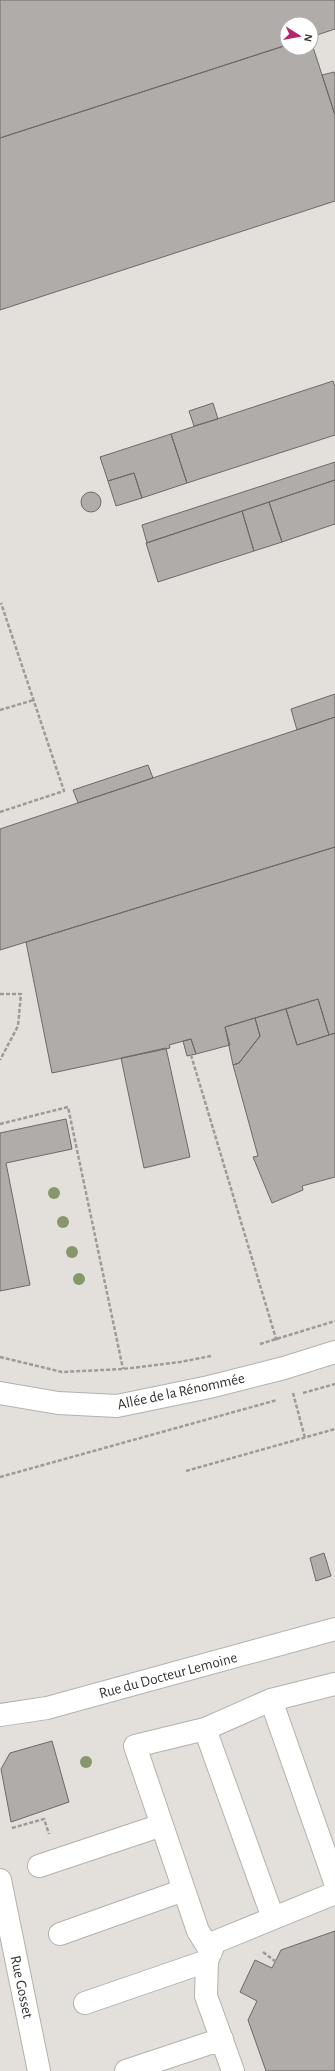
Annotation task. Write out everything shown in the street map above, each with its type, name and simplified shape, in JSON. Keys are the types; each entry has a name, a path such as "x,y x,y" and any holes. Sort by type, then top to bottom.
{"main road":[{"name":"Allée de la Rénommée","path":"0,1393 58,1403 117,1406 209,1387 284,1368 335,1352"},
{"name":"Rue du Docteur Lemoine","path":"0,1715 47,1708 335,1629"},
{"path":"209,1956 198,1931 135,1746 205,1729 271,1700 335,1684"},
{"path":"271,1700 335,1882"},
{"path":"205,1729 273,1918"},
{"path":"39,1866 162,1825"},
{"name":"Rue Gosset","path":"0,1880 8,1958 40,2071"},
{"path":"60,1934 184,1890"},
{"path":"233,2071 206,1996 209,1956 215,1942 335,1894"},
{"path":"85,2003 209,1956"},
{"path":"126,2071 222,2039"}],"path":[{"path":"0,812 64,791 1,603"},
{"path":"0,710 34,700"},
{"path":"0,994 21,994 18,1026 0,1060"},
{"path":"192,1055 284,1368 294,1396 305,1438"},
{"path":"0,1124 68,1107 123,1369"},
{"path":"253,1346 335,1321"},
{"path":"0,1357 62,1372 123,1369 180,1362 216,1355"},
{"path":"286,1398 335,1384"},
{"path":"0,1477 279,1400"},
{"path":"186,1471 335,1429"},
{"path":"12,1828 44,1819"}],"building":[{"path":"0,0 335,0 335,29 319,34 319,16 279,16 279,48 0,138"},
{"path":"279,48 279,56 316,56 335,115 335,201 0,310 0,138"},
{"path":"334,72 335,76 335,115 322,75"},
{"path":"333,381 335,387 335,435 187,483 171,434"},
{"path":"213,403 218,419 194,426 189,411"},
{"path":"171,434 187,483 142,498 134,473 108,481 100,457"},
{"path":"335,462 335,480 147,543 142,525"},
{"path":"134,473 142,498 116,506 108,481"},
{"path":"335,480 335,524 282,542 269,502"},
{"path":"91,492 98,495 101,502 98,509 91,512 84,509 81,502 84,495"},
{"path":"269,502 282,542 254,551 242,511"},
{"path":"242,511 254,551 158,582 146,543"},
{"path":"335,694 335,717 297,730 291,709"},
{"path":"335,717 335,847 0,950 0,829"},
{"path":"148,765 153,778 78,803 73,790"},
{"path":"335,847 335,1033 329,1035 318,999 225,1027 230,1045 196,1054 191,1039 169,1045 170,1048 52,1073 26,942"},
{"path":"318,999 329,1035 297,1045 286,1009"},
{"path":"286,1009 297,1045 335,1033 335,1177 302,1186 303,1190 272,1203 253,1157 258,1156 233,1065 239,1063 260,1036 255,1018"},
{"path":"255,1018 260,1036 239,1063 233,1065 225,1027"},
{"path":"191,1039 196,1054 187,1056 183,1041"},
{"path":"166,1048 190,1157 144,1168 121,1058"},
{"path":"66,1119 72,1149 6,1163 30,1285 0,1291 0,1133"},
{"path":"324,1553 331,1576 316,1581 310,1558"},
{"path":"52,1741 69,1802 11,1822 1,1769 10,1753"},
{"path":"335,1931 335,2071 266,2071 248,2020 257,2001 240,1992 255,1960 272,1968 281,1950"}]}
